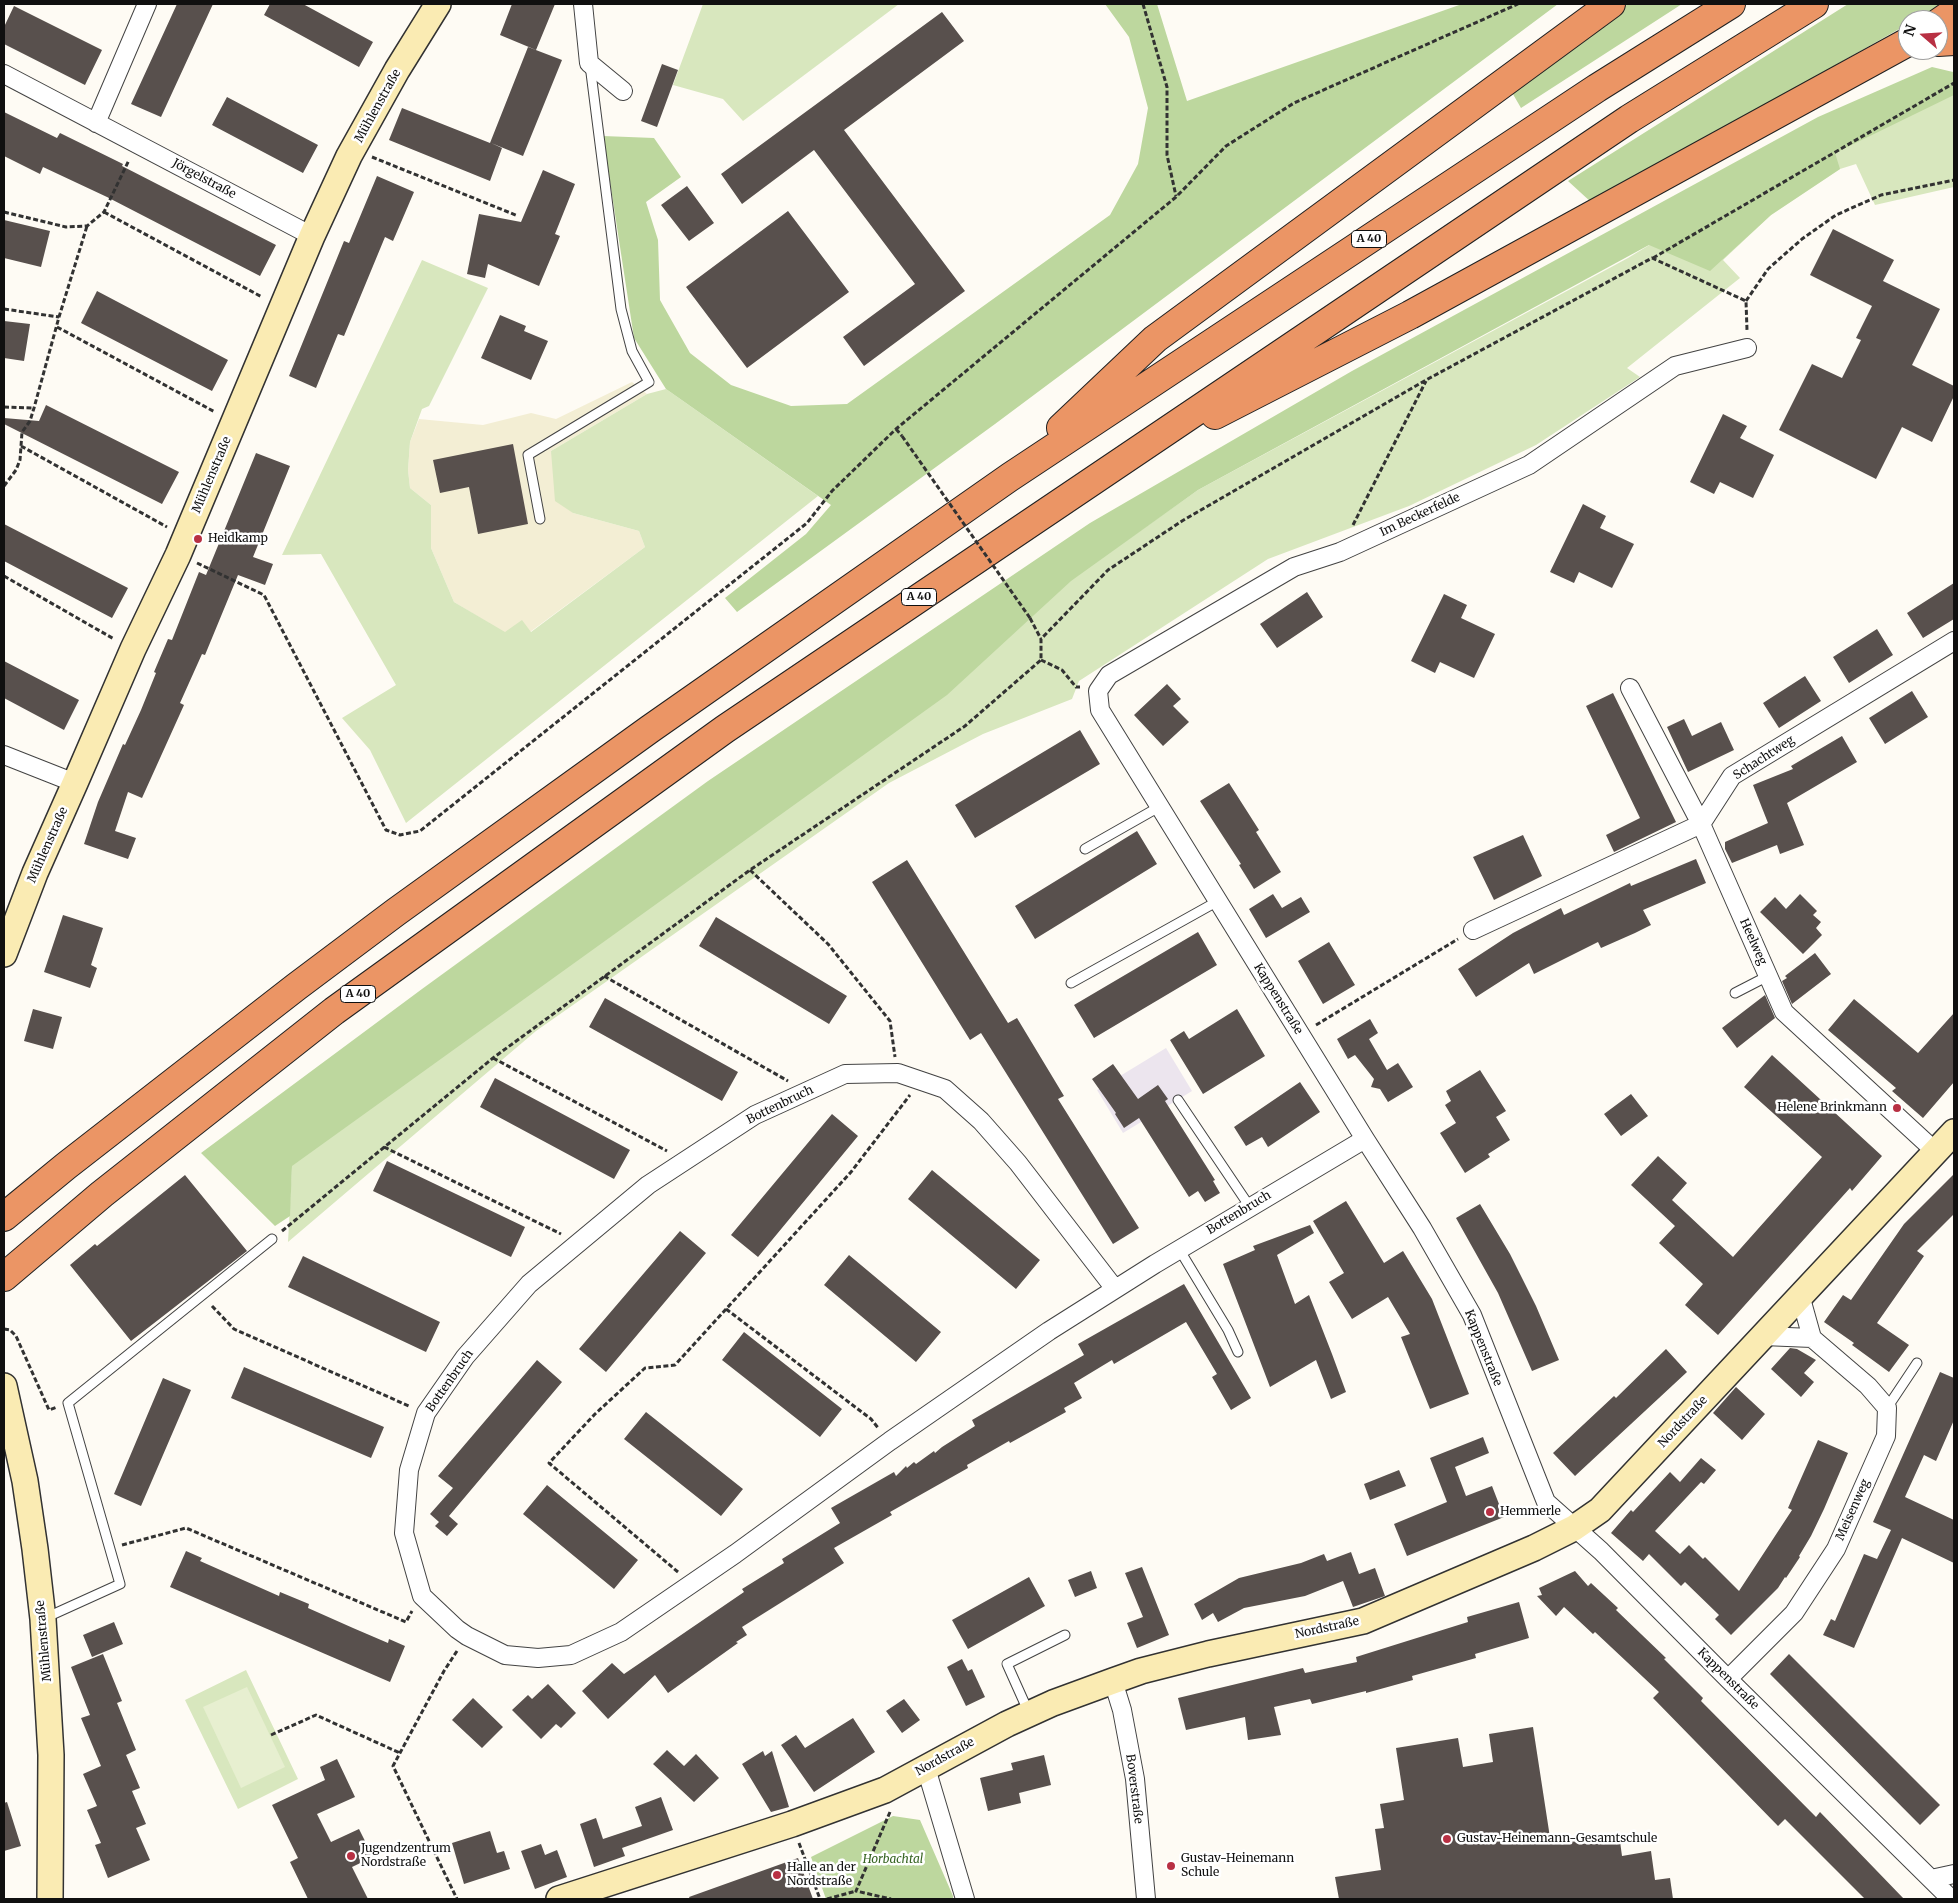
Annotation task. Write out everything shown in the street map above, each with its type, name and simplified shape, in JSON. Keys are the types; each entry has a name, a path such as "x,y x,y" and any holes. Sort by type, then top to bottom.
{"highway":[{"path":"1010,477 1155,339 1610,4"},
{"name":"A 40","path":"4,1217 143,1106 396,912 650,729 1010,477 1597,88 1731,4"},
{"name":"A 40","path":"4,1277 102,1194 334,1011 725,729 1629,119 1814,4"},
{"path":"1113,466 1410,315 1898,49"}],"street":[{"path":"96,122 147,4"},
{"name":"Mühlenstraße","path":"4,954 35,872 76,784 133,649 182,546 312,236 353,149 397,70 438,4"},
{"path":"583,4 589,63 623,91"},
{"name":"Jörgelstraße","path":"4,74 312,236"},
{"name":"Im Beckerfelde","path":"1098,691 1110,675 1294,566 1340,552 1530,465 1675,366 1747,348"},
{"name":"Schachtweg","path":"1701,824 1732,776 1954,641"},
{"name":"Heelweg","path":"1630,688 1701,824 1784,1012 1936,1152"},
{"name":"Kappenstraße","path":"1098,691 1100,710 1364,1139 1422,1228 1472,1315 1546,1502 1601,1551 1951,1899"},
{"path":"4,755 76,784"},
{"path":"1473,930 1701,824"},
{"name":"Bottenbruch","path":"1114,1289 1018,1163 982,1120 945,1089 898,1073 845,1074 806,1091 755,1114 648,1185 529,1284 464,1357 426,1413 409,1470 404,1533 422,1596 457,1630 505,1655 538,1658 571,1655 621,1632 735,1554 890,1441 1049,1331 1179,1249 1364,1139"},
{"name":"Nordstraße","path":"559,1899 792,1824 885,1790 1006,1724 1113,1680 1208,1654 1363,1621 1534,1548 1574,1528 1600,1510 1954,1132"},
{"path":"1800,1296 1812,1338 1868,1386 1887,1408"},
{"path":"1763,1336 1812,1338"},
{"name":"Mühlenstraße","path":"4,1386 25,1481 43,1619 51,1755 50,1899"},
{"name":"Meisenweg","path":"1728,1679 1794,1612 1836,1549 1886,1436 1887,1408"},
{"name":"Boverstraße","path":"1113,1680 1122,1710 1135,1779 1146,1899"},
{"path":"926,1768 965,1899"},
{"path":"1931,1879 1954,1874"}],"lane":[{"path":"540,519 528,455 649,382 632,351 621,309 589,63"},
{"path":"1085,849 1159,807"},
{"path":"1070,983 1218,901"},
{"path":"1735,994 1768,976"},
{"path":"1178,1100 1250,1207"},
{"path":"43,1619 120,1584 68,1403 272,1239"},
{"path":"1179,1249 1228,1330 1238,1352"},
{"path":"1887,1408 1917,1363"},
{"path":"1029,1714 1007,1664 1065,1635"}],"path":[{"path":"1143,4 1167,88 1167,155 1176,197"},
{"path":"21,446 264,595 386,830 400,835 420,831 807,523 832,491 896,429 1176,197 1226,146 1294,103 1518,4"},
{"path":"1041,639 1108,570 1182,521 1426,380 1652,258 1954,83"},
{"path":"4,486 16,470 20,460 22,432 30,421 87,226 104,212 137,144"},
{"path":"353,149 518,216"},
{"path":"1747,348 1746,301 1768,269 1802,239 1836,215 1881,195 1954,180"},
{"path":"4,212 66,227 87,226"},
{"path":"104,212 282,308"},
{"path":"1652,258 1746,301"},
{"path":"4,309 59,317"},
{"path":"57,327 193,401"},
{"path":"1340,552 1426,380"},
{"path":"4,407 34,408"},
{"path":"272,1239 493,1058 750,870 965,726 1041,660 1041,639 1030,618 896,429"},
{"path":"4,576 133,649"},
{"path":"1041,660 1062,670 1076,687 1098,691"},
{"path":"750,870 828,944 890,1021 898,1073"},
{"path":"1300,1034 1473,930"},
{"path":"604,976 806,1091"},
{"path":"493,1058 685,1161"},
{"path":"692,1584 549,1463 595,1414 645,1368 675,1365 851,1172 921,1081"},
{"path":"384,1147 579,1243"},
{"path":"202,1296 234,1329 426,1413"},
{"path":"726,1309 871,1419 890,1441"},
{"path":"4,1329 10,1330 16,1336 49,1410 68,1403"},
{"path":"110,1548 186,1528 406,1622 422,1596"},
{"path":"457,1899 393,1766 444,1671 467,1636"},
{"path":"271,1735 316,1715 400,1753"},
{"path":"856,1891 891,1810 885,1790"},
{"path":"792,1824 820,1899"},
{"path":"827,1899 856,1891 891,1899"}],"shaded area":[{"path":"632,382 647,394 551,451 573,513 639,531 645,547 530,632 505,633 454,602 431,548 431,505 410,488 408,470 410,442 419,419 483,425 531,413 556,419"},
{"path":"1166,1048 1192,1091 1123,1133 1097,1090"}],"green space":[{"path":"703,4 899,4 743,121 723,99 673,85"},
{"path":"1105,4 1157,4 1187,101 1462,4 1558,4 995,424 737,612 725,598 806,534 831,505 666,389 634,338 603,136 654,138 681,177 646,202 658,240 660,300 690,353 731,385 791,406 847,404 1110,215 1138,164 1148,108 1129,37"},
{"path":"1628,4 1682,4 1521,108 1510,89"},
{"path":"1848,4 1943,4 1932,10 1898,10 1898,30 1592,203 1568,181"},
{"path":"1932,67 1953,72 1954,95 1835,153 1840,169 1771,215 1710,271 1649,245 1198,490 1071,581 947,695 292,1166 290,1216 275,1226 201,1153 708,781 1090,523 1352,371 1818,117"},
{"path":"1954,71 1954,187 1875,205 1856,164 1840,169 1771,215 1723,260 1740,278 1627,368 1640,377 1536,445 1409,506 1268,559 1079,681 1072,699 983,734 889,783 536,1031 288,1242 294,1128 1198,490 1628,258 1787,161"},
{"path":"422,260 488,288 429,406 422,409 410,442 408,470 410,488 431,505 431,548 454,602 505,632 522,620 531,632 645,547 639,531 573,513 555,501 551,451 647,394 666,389 818,496 406,823 370,750 342,718 396,685 321,554 282,555"},
{"path":"246,1670 298,1779 238,1809 185,1700"},
{"path":"247,1687 285,1767 241,1788 203,1707"},
{"name":"Horbachtal","path":"893,1816 920,1820 953,1899 826,1899 811,1857"}],"building":[{"path":"177,4 213,4 161,117 131,104"},
{"path":"270,4 303,4 373,42 359,67 264,15"},
{"path":"512,4 555,4 536,50 500,35"},
{"path":"14,6 102,50 85,85 4,44 4,27"},
{"path":"942,12 964,41 844,130 965,291 864,366 843,337 915,284 814,150 742,204 721,174"},
{"path":"528,47 562,60 523,156 491,143 502,148 490,181 389,140 402,108 490,143"},
{"path":"662,64 678,70 657,127 641,121"},
{"path":"227,97 318,145 303,173 212,125"},
{"path":"4,112 57,138 60,133 276,245 260,276 107,197 43,167 40,174 4,156"},
{"path":"543,170 575,184 555,234 560,236 539,286 488,264 485,278 467,274 479,214 521,222"},
{"path":"377,176 414,192 393,241 385,237 344,336 338,334 316,388 289,376 344,241 349,243"},
{"path":"687,186 714,223 689,241 661,205"},
{"path":"788,211 849,292 747,368 686,287"},
{"path":"4,220 50,231 41,267 4,258"},
{"path":"1833,229 1894,260 1883,281 1940,309 1912,365 1954,386 1954,396 1932,442 1902,427 1876,479 1779,430 1812,364 1842,378 1861,340 1856,338 1872,306 1810,275"},
{"path":"97,291 228,360 212,391 81,323"},
{"path":"500,315 526,326 524,331 548,341 531,380 481,358"},
{"path":"4,321 30,324 24,361 4,358"},
{"path":"46,405 179,472 162,504 4,424 4,418 39,421"},
{"path":"1723,414 1747,426 1740,438 1774,455 1753,498 1720,482 1714,494 1690,482"},
{"path":"513,444 528,524 478,534 469,487 440,493 433,460"},
{"path":"256,453 290,466 253,557 273,564 265,585 238,575 205,655 202,654 180,703 184,705 142,798 128,792 115,831 136,838 128,859 84,844 98,802 123,744 125,745 141,710 168,639 172,640 199,572 206,575"},
{"path":"1583,504 1606,516 1600,528 1634,544 1612,588 1579,572 1574,583 1550,572"},
{"path":"4,524 128,588 112,618 4,561"},
{"path":"1954,583 1954,619 1923,638 1907,613"},
{"path":"1307,592 1323,617 1277,648 1260,624"},
{"path":"1444,594 1467,605 1461,618 1495,634 1474,678 1440,662 1435,673 1411,661"},
{"path":"1877,629 1893,655 1849,683 1833,657"},
{"path":"4,661 79,700 64,730 4,698"},
{"path":"1805,676 1821,701 1779,728 1763,703"},
{"path":"1167,684 1181,699 1173,706 1189,722 1163,746 1134,715"},
{"path":"1912,691 1928,717 1885,744 1869,718"},
{"path":"1613,693 1676,822 1614,852 1606,835 1640,818 1586,706"},
{"path":"1684,719 1692,736 1721,722 1734,750 1688,772 1667,727"},
{"path":"1080,730 1100,764 975,838 955,805"},
{"path":"1842,736 1857,762 1787,803 1804,845 1780,854 1777,845 1732,863 1725,849 1725,842 1768,823 1753,785 1793,769 1791,766"},
{"path":"1229,783 1259,830 1256,832 1281,872 1254,889 1239,865 1241,864 1200,801"},
{"path":"1137,831 1157,864 1035,939 1015,906"},
{"path":"1523,835 1542,876 1494,900 1473,857"},
{"path":"1696,859 1706,883 1643,910 1651,925 1635,933 1601,948 1598,942 1534,974 1529,963 1476,997 1458,969 1513,933 1561,908 1564,915 1630,883 1631,886"},
{"path":"907,860 1008,1023 1017,1018 1064,1096 1058,1099 1139,1228 1113,1244 981,1033 970,1040 872,882"},
{"path":"1273,894 1282,908 1301,897 1310,912 1266,938 1249,909"},
{"path":"1800,894 1817,911 1813,915 1821,922 1816,928 1822,935 1803,954 1760,912 1775,897 1786,909"},
{"path":"63,915 103,928 91,965 97,968 90,988 44,972"},
{"path":"716,917 847,996 829,1024 699,946"},
{"path":"1198,932 1217,965 1094,1038 1074,1005"},
{"path":"1329,942 1355,985 1323,1004 1298,961"},
{"path":"1815,953 1831,974 1792,1004 1782,981 1787,978 1785,976"},
{"path":"1765,995 1775,1018 1737,1048 1722,1028"},
{"path":"605,998 738,1072 722,1101 589,1027"},
{"path":"1854,999 1918,1053 1954,1013 1954,1082 1923,1118 1892,1091 1896,1088 1828,1030"},
{"path":"33,1009 62,1017 53,1049 24,1041"},
{"path":"1237,1009 1265,1056 1203,1094 1170,1040 1184,1031 1189,1039"},
{"path":"1370,1019 1378,1033 1369,1039 1387,1070 1398,1063 1413,1087 1388,1102 1380,1089 1371,1087 1374,1079 1355,1055 1348,1059 1337,1039"},
{"path":"1772,1055 1882,1156 1852,1191 1850,1188 1718,1335 1685,1305 1703,1284 1659,1243 1675,1226 1631,1185 1658,1156 1687,1183 1672,1200 1733,1257 1822,1157 1744,1087"},
{"path":"1113,1064 1138,1099 1158,1085 1168,1099 1165,1101 1215,1180 1213,1181 1220,1193 1205,1202 1198,1191 1189,1197 1139,1118 1124,1128 1116,1113 1092,1079"},
{"path":"1480,1070 1506,1111 1496,1117 1510,1140 1488,1154 1490,1157 1465,1173 1440,1133 1456,1123 1445,1105 1451,1101 1446,1091"},
{"path":"495,1078 630,1150 614,1179 480,1107"},
{"path":"1300,1082 1320,1112 1268,1147 1262,1137 1246,1146 1234,1127"},
{"path":"1631,1094 1648,1116 1621,1136 1604,1114"},
{"path":"832,1114 858,1136 758,1257 731,1235"},
{"path":"387,1161 525,1227 511,1257 373,1191"},
{"path":"932,1170 1040,1260 1016,1289 908,1199"},
{"path":"1954,1174 1954,1214 1917,1251 1924,1256 1877,1323 1909,1345 1889,1372 1852,1345 1854,1343 1824,1322 1843,1295 1851,1300 1904,1224"},
{"path":"185,1175 247,1251 131,1341 70,1265 95,1244 97,1246"},
{"path":"1346,1201 1384,1263 1403,1251 1432,1299 1469,1394 1430,1409 1401,1337 1410,1334 1388,1297 1352,1319 1329,1282 1344,1273 1313,1221"},
{"path":"1480,1204 1510,1254 1536,1306 1559,1360 1532,1371 1498,1293 1456,1218"},
{"path":"1310,1225 1314,1233 1277,1255 1295,1304 1309,1295 1332,1354 1346,1392 1331,1399 1316,1360 1270,1387 1223,1264 1255,1250 1253,1246"},
{"path":"680,1231 706,1253 606,1372 579,1349"},
{"path":"849,1255 941,1332 916,1362 824,1285"},
{"path":"303,1256 440,1322 426,1352 288,1287"},
{"path":"1184,1284 1251,1398 1231,1410 1212,1377 1217,1374 1186,1322 1114,1364 1112,1360 1074,1383 1082,1398 1064,1408 1066,1412 967,1465 968,1468 890,1512 892,1515 834,1548 844,1563 742,1627 747,1635 668,1693 655,1675 608,1719 582,1691 612,1663 624,1674 744,1592 742,1589 784,1563 782,1559 840,1523 831,1508 894,1472 896,1476 906,1466 907,1468 914,1462 916,1464 934,1451 935,1453 975,1426 972,1420 1084,1355 1078,1344"},
{"path":"744,1332 842,1409 820,1437 722,1360"},
{"path":"1790,1348 1797,1349 1816,1360 1804,1373 1814,1382 1801,1397 1771,1369"},
{"path":"1666,1349 1687,1372 1575,1476 1553,1453 1614,1396 1616,1398"},
{"path":"537,1360 562,1382 449,1516 458,1524 447,1536 435,1526 439,1522 430,1514 453,1488 438,1476"},
{"path":"244,1367 384,1427 371,1458 231,1398"},
{"path":"1940,1372 1954,1378 1954,1420 1936,1461 1924,1455 1905,1497 1954,1520 1954,1563 1902,1538 1854,1648 1823,1635 1831,1619 1835,1621 1864,1554 1877,1559 1891,1530 1873,1522"},
{"path":"163,1378 191,1390 141,1506 114,1494"},
{"path":"1736,1387 1765,1414 1742,1440 1713,1413"},
{"path":"646,1412 743,1489 721,1516 624,1439"},
{"path":"1483,1437 1489,1453 1455,1467 1466,1496 1492,1486 1504,1517 1407,1556 1394,1524 1447,1502 1430,1458"},
{"path":"1818,1440 1848,1453 1824,1509 1800,1557 1786,1578 1731,1635 1715,1619 1719,1615 1685,1582 1681,1586 1649,1554 1643,1561 1611,1533 1631,1510 1633,1512 1670,1472 1680,1482 1701,1458 1716,1470 1704,1484 1701,1482 1655,1531 1680,1554 1689,1545 1703,1559 1705,1557 1739,1591 1792,1510 1788,1508"},
{"path":"1399,1470 1406,1486 1370,1500 1364,1484"},
{"path":"547,1485 638,1560 614,1589 523,1514"},
{"path":"186,1551 202,1558 200,1561 279,1596 280,1592 309,1604 308,1608 353,1628 388,1643 389,1639 405,1646 390,1682 170,1587"},
{"path":"1351,1552 1359,1574 1375,1568 1385,1596 1353,1607 1343,1581 1305,1596 1244,1608 1218,1622 1213,1613 1202,1620 1194,1604 1239,1578 1301,1563 1324,1554 1327,1561"},
{"path":"1142,1567 1169,1635 1137,1648 1127,1623 1143,1617 1125,1573"},
{"path":"1091,1571 1097,1588 1075,1597 1068,1580"},
{"path":"1575,1571 1588,1586 1591,1583 1618,1608 1616,1610 1666,1658 1664,1659 1703,1698 1701,1701 1816,1817 1820,1812 1904,1899 1865,1899 1785,1819 1778,1826 1653,1698 1659,1692 1595,1632 1593,1634 1564,1607 1556,1616 1537,1596 1542,1595 1539,1588"},
{"path":"1029,1577 1045,1606 968,1649 952,1620"},
{"path":"1519,1602 1529,1638 1475,1654 1476,1658 1412,1676 1413,1680 1366,1693 1366,1691 1312,1704 1310,1699 1274,1707 1281,1735 1248,1740 1245,1717 1186,1730 1178,1698 1303,1668 1305,1673 1357,1662 1356,1657 1468,1622 1467,1617"},
{"path":"114,1622 123,1644 92,1657 83,1635"},
{"path":"103,1654 122,1701 117,1703 136,1750 126,1755 140,1788 132,1791 146,1824 136,1828 150,1860 108,1878 95,1845 101,1843 87,1810 97,1806 83,1774 101,1766 81,1718 90,1715 71,1667"},
{"path":"1789,1654 1940,1805 1920,1825 1770,1674"},
{"path":"962,1659 968,1671 972,1669 985,1697 966,1706 947,1667"},
{"path":"548,1684 576,1713 561,1728 556,1724 541,1739 512,1710 528,1695 532,1699"},
{"path":"473,1698 503,1727 482,1748 452,1720"},
{"path":"904,1699 920,1720 902,1733 886,1711"},
{"path":"853,1718 875,1752 814,1792 781,1745 796,1735 805,1748"},
{"path":"1533,1727 1551,1844 1619,1834 1622,1856 1651,1851 1655,1880 1670,1878 1673,1899 1339,1899 1335,1877 1381,1870 1375,1829 1384,1828 1380,1804 1404,1800 1396,1748 1458,1738 1463,1767 1493,1762 1489,1734"},
{"path":"667,1750 684,1766 696,1754 719,1778 694,1802 653,1764"},
{"path":"763,1751 765,1756 772,1751 789,1807 771,1812 742,1764"},
{"path":"1044,1755 1051,1785 1019,1793 1021,1803 988,1811 980,1778 1013,1770 1011,1763"},
{"path":"337,1759 355,1797 317,1814 331,1842 359,1829 373,1857 352,1867 368,1899 308,1899 290,1862 298,1858 272,1805 325,1780 320,1767"},
{"path":"661,1797 673,1830 622,1848 625,1856 594,1867 580,1824 596,1818 603,1839 642,1826 635,1807"},
{"path":"7,1802 21,1846 4,1851 4,1803"},
{"path":"490,1831 497,1853 504,1851 510,1869 464,1884 452,1843"},
{"path":"541,1844 545,1855 557,1850 567,1877 535,1889 521,1851"},
{"name":"Halle an der Nordstraße","path":"798,1858 813,1899 690,1899 689,1897"}],"place":[{"name":"Heidkamp","path":"198,539"},
{"name":"Helene Brinkmann","path":"1897,1108"},
{"name":"Hemmerle","path":"1490,1512"},
{"name":"Gustav-Heinemann-Gesamtschule","path":"1447,1839"},
{"name":"Jugendzentrum Nordstraße","path":"351,1856"},
{"name":"Gustav-Heinemann Schule","path":"1171,1866"},
{"name":"Halle an der Nordstraße","path":"777,1875"}]}
